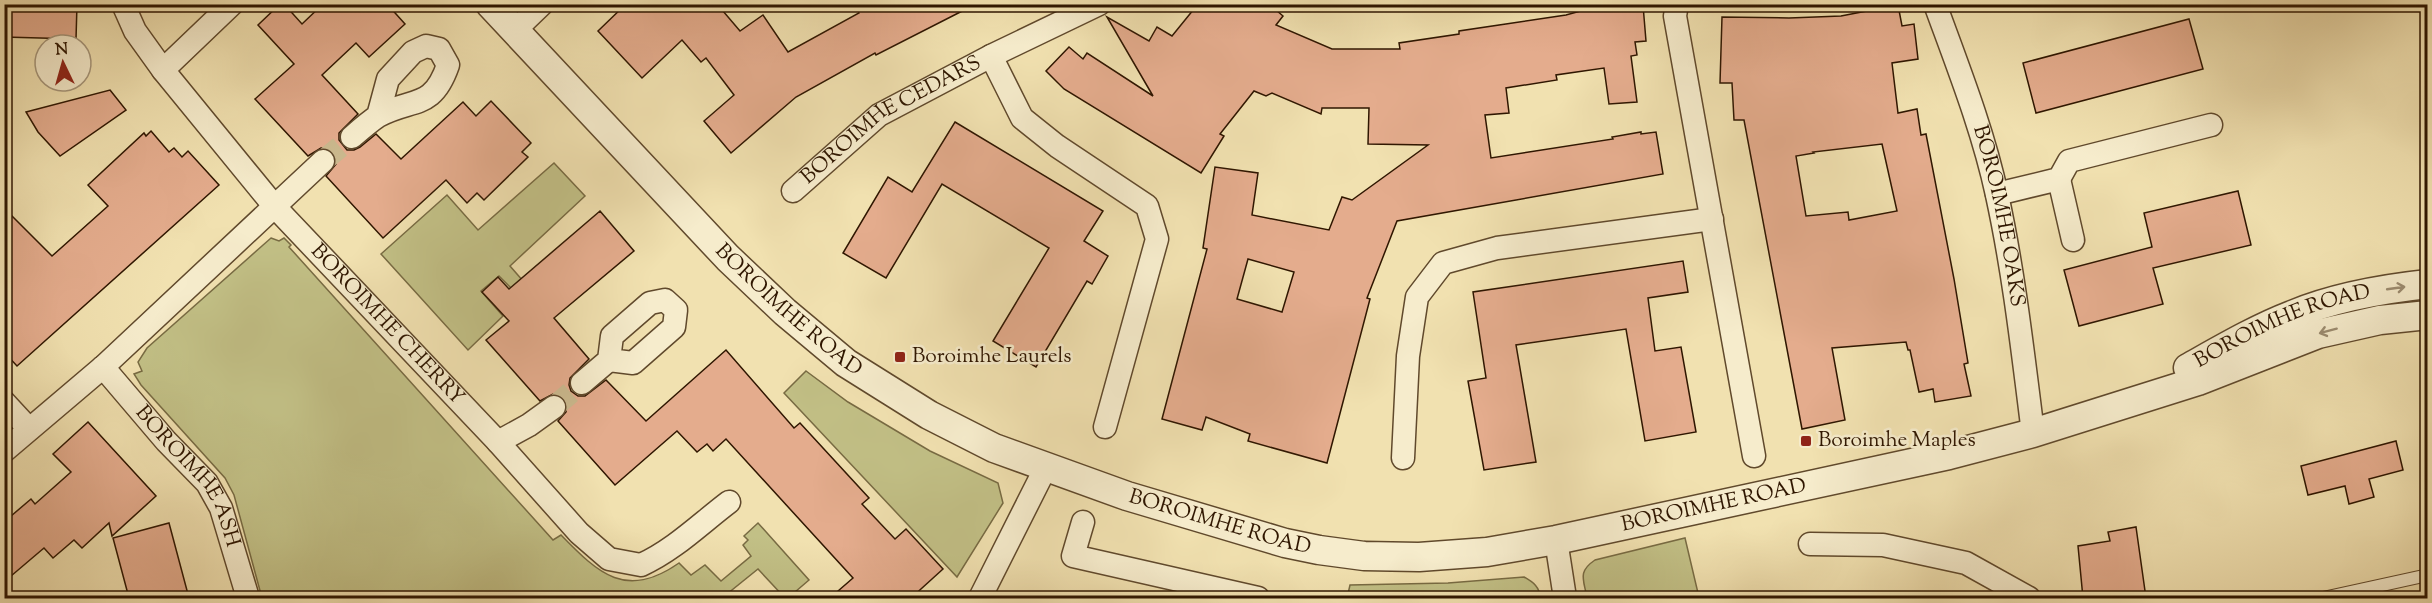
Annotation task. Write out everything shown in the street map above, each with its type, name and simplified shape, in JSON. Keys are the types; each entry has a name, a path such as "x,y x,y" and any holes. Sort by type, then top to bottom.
{"street":[{"name":"BOROIMHE CHERRY","path":"123,4 135,31 163,69 275,207 498,442 558,511 609,559 641,565 646,563 668,551 729,502"},
{"path":"163,69 232,4"},
{"name":"BOROIMHE ROAD","path":"490,4 728,258 785,312 846,363 929,415 994,448 1166,508 1285,543 1319,550 1364,556 1419,556 1487,552 1556,540 1948,455 2033,433 2198,381 2318,334 2380,320 2427,315"},
{"path":"514,30 542,4"},
{"name":"BOROIMHE CEDARS","path":"793,191 879,115 991,56 1099,4"},
{"path":"1677,4 1675,16 1754,456"},
{"name":"BOROIMHE OAKS","path":"1935,4 1970,98 1997,194 2017,312 2033,433"},
{"name":"BOROIMHE CEDARS","path":"991,56 1022,118 1057,146 1147,206 1156,238 1105,427"},
{"path":"352,137 378,116"},
{"path":"2073,240 2059,179 2069,161 2211,125"},
{"path":"4,452 103,367 324,161"},
{"path":"1997,194 2059,179"},
{"path":"1403,458 1408,356 1416,297 1443,263 1497,248 1712,219"},
{"name":"BOROIMHE ROAD","path":"2112,409 2261,328 2291,315 2364,292 2427,284"},
{"path":"582,383 609,360"},
{"name":"BOROIMHE ASH","path":"103,367 166,441 207,483 221,508 248,598"},
{"path":"4,402 29,429"},
{"path":"498,442 554,408"},
{"path":"980,598 1046,467"},
{"path":"1083,522 1073,556 1258,598"},
{"path":"1556,540 1565,598"},
{"path":"1810,544 1883,545 1966,563 2029,598"}],"lane":[{"path":"2323,598 2355,595 2427,575"}],"shaded area":[{"path":"554,163 585,196 510,266 530,289 520,297 499,276 481,291 503,316 468,350 381,254 447,195 478,230"},
{"path":"271,238 279,241 284,238 291,245 289,247 553,540 561,535 601,571 614,578 628,581 644,580 679,563 691,575 705,565 721,581 751,556 743,545 748,540 744,536 758,523 809,580 788,598 785,598 758,569 722,598 262,598 234,495 225,478 141,385 134,374 142,371 138,362 147,348"},
{"path":"806,371 848,402 930,451 998,483 1003,503 957,577 784,393"},
{"path":"1685,538 1698,593 1635,598 1587,598 1583,577 1586,568 1595,560"},
{"path":"1524,577 1535,585 1540,598 1347,598 1350,585 1448,583"}],"building":[{"path":"4,4 77,4 76,33 33,33 33,38 4,37"},
{"path":"280,4 284,4 302,24 323,4 387,4 405,24 369,57 356,43 322,75 358,114 339,133 339,140 347,150 360,147 376,134 401,159 463,102 476,116 491,101 531,143 522,152 528,157 484,200 477,193 467,203 446,180 383,238 326,176 336,164 333,152 327,148 321,148 308,156 255,99 294,64 258,25"},
{"path":"626,4 717,4 740,31 763,15 788,52 859,13 855,4 976,4 876,55 875,53 796,97 731,153 704,121 734,95 706,58 701,62 682,40 642,78 598,31"},
{"path":"1198,4 1269,4 1283,16 1276,25 1332,49 1400,49 1399,43 1459,34 1459,31 1566,15 1595,7 1615,5 1616,8 1643,5 1646,41 1635,42 1637,55 1631,56 1637,102 1609,104 1604,68 1556,75 1557,80 1506,88 1509,113 1485,115 1491,158 1613,139 1612,137 1641,132 1641,134 1656,132 1663,174 1397,221 1367,298 1370,299 1327,463 1248,441 1250,434 1206,417 1202,430 1162,419 1207,249 1203,248 1215,167 1258,173 1252,215 1329,230 1342,197 1352,200 1428,145 1368,144 1369,108 1322,108 1321,114 1272,93 1266,96 1254,91 1220,134 1224,136 1201,173 1064,89 1046,71 1069,47 1083,59 1087,53 1153,96 1107,17 1149,41 1157,27 1172,36","holes":["1248,259 1294,272 1282,312 1237,299"]},
{"path":"1898,5 1902,26 1914,24 1918,59 1892,63 1898,113 1917,109 1921,135 1926,134 1954,279 1968,363 1964,364 1971,396 1935,402 1933,389 1919,392 1910,350 1906,342 1832,348 1845,420 1802,429 1744,120 1734,120 1732,83 1720,83 1722,17 1841,16","holes":["1882,144 1897,211 1849,220 1848,212 1806,216 1796,156"]},
{"path":"2189,19 2203,69 2036,113 2023,63"},
{"path":"110,90 126,110 60,156 38,132 26,112"},
{"path":"955,122 1103,211 1084,241 1108,256 1092,284 1087,281 1036,367 993,341 1049,248 942,184 886,278 843,253 888,177 912,192"},
{"path":"151,131 169,152 174,148 182,157 188,151 219,185 17,366 4,352 4,208 52,256 108,206 88,185 144,133 146,136"},
{"path":"2238,191 2251,245 2153,268 2163,304 2079,326 2064,270 2152,247 2144,213"},
{"path":"600,211 634,251 554,318 589,359 570,378 571,391 578,396 585,396 606,380 646,421 726,350 794,428 800,423 869,498 862,504 895,539 906,529 943,569 911,598 830,598 853,578 726,439 713,451 707,444 697,452 677,431 615,485 558,421 566,412 565,399 553,394 540,401 486,340 509,321 482,292 498,277 509,289"},
{"path":"1683,261 1688,292 1648,298 1655,351 1681,347 1696,432 1645,441 1626,329 1516,345 1536,462 1484,470 1468,381 1486,378 1473,292"},
{"path":"88,422 156,496 112,536 109,523 82,548 74,540 53,558 44,548 4,582 4,522 31,499 35,504 71,472 53,454"},
{"path":"2396,441 2403,470 2369,479 2374,497 2349,504 2345,486 2308,495 2301,466"},
{"path":"169,523 189,598 129,598 113,538"},
{"path":"2136,527 2146,598 2083,598 2078,546 2110,541 2108,532"}],"tunnel":[{"path":"323,161 352,137"},
{"path":"554,407 582,383"}],"place":[{"name":"Boroimhe Laurels","path":"900,357"},
{"name":"Boroimhe Maples","path":"1806,441"}]}
